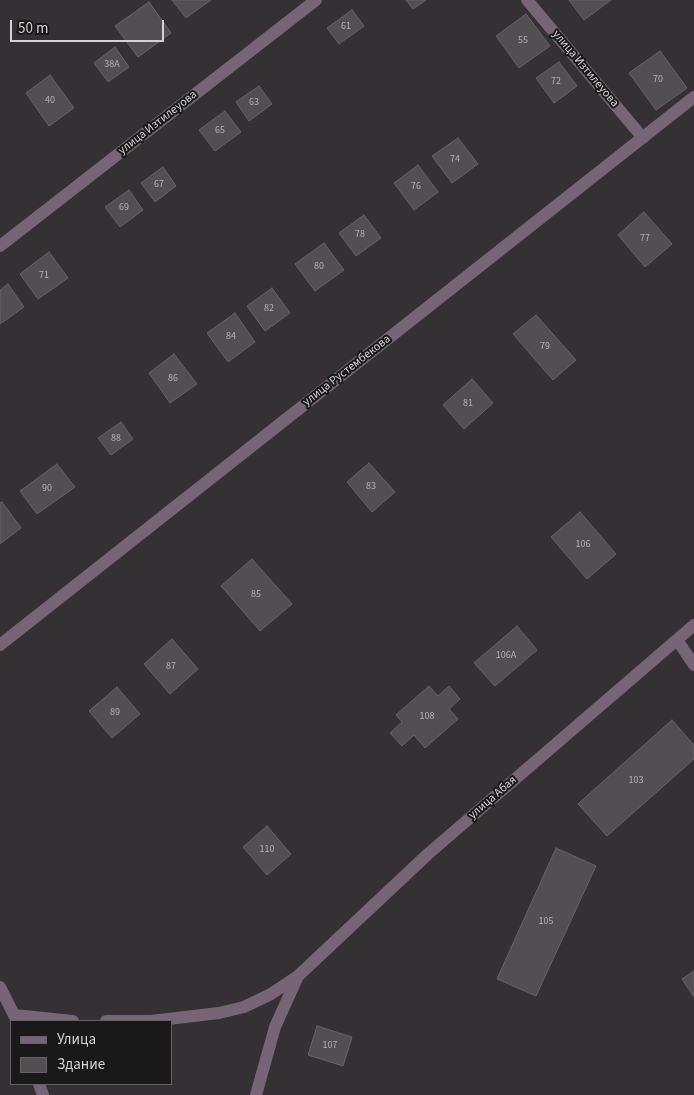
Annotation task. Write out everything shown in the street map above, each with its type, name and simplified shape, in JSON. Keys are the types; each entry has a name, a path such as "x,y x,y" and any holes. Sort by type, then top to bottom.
{"street":[{"name":"улица Изтилеуова","path":"0,246 316,0"},
{"name":"улица Изтилеуова","path":"527,0 643,138"},
{"name":"улица Рустембекова","path":"0,645 694,97"},
{"name":"улица Абая","path":"298,976 428,854 694,625"},
{"path":"678,640 694,665"},
{"path":"151,1020 219,1013 244,1007 271,994 298,976"},
{"path":"256,1095 275,1027 298,976"},
{"path":"0,987 15,1018 54,1020"}],"building":[{"path":"172,0 211,0 186,18"},
{"path":"406,0 426,0 413,9"},
{"path":"569,0 611,0 584,20"},
{"path":"149,2 171,33 138,57 115,26"},
{"path":"352,10 364,26 339,44 327,28"},
{"path":"526,14 550,46 519,68 496,36"},
{"path":"115,47 129,67 108,82 94,63"},
{"path":"660,51 687,88 656,110 629,73"},
{"path":"559,62 577,86 554,103 536,78"},
{"path":"50,75 74,108 49,126 26,93"},
{"path":"259,86 272,104 249,121 236,102"},
{"path":"225,111 241,132 215,151 199,130"},
{"path":"458,138 478,164 452,183 432,156"},
{"path":"418,165 438,192 414,210 394,183"},
{"path":"163,167 176,186 155,202 141,183"},
{"path":"129,190 143,210 120,227 105,207"},
{"path":"644,212 672,244 645,267 618,235"},
{"path":"364,215 381,238 356,256 339,233"},
{"path":"324,243 344,270 315,291 295,264"},
{"path":"49,252 68,278 38,299 20,274"},
{"path":"8,284 24,307 0,324 0,290"},
{"path":"272,288 290,313 265,331 247,306"},
{"path":"235,313 255,342 228,362 207,333"},
{"path":"536,315 576,360 553,380 513,334"},
{"path":"174,354 197,384 170,403 149,373"},
{"path":"472,379 493,403 464,429 443,405"},
{"path":"121,422 133,439 111,455 98,438"},
{"path":"369,463 395,492 372,512 347,482"},
{"path":"57,464 75,487 37,514 20,491"},
{"path":"2,502 21,528 0,544 0,503"},
{"path":"580,512 616,554 587,579 551,537"},
{"path":"252,559 292,604 260,631 221,586"},
{"path":"517,626 537,650 495,686 474,663"},
{"path":"172,639 198,669 170,694 144,664"},
{"path":"429,686 438,696 449,686 460,699 449,709 458,719 425,748 414,735 402,746 390,733 402,722 396,715"},
{"path":"117,687 140,714 112,738 89,711"},
{"path":"672,720 694,745 694,759 607,836 578,804"},
{"path":"267,826 291,854 267,875 243,847"},
{"path":"556,848 596,866 536,996 497,979"},
{"path":"694,971 694,997 682,979"},
{"path":"317,1026 352,1037 343,1066 308,1055"}]}
